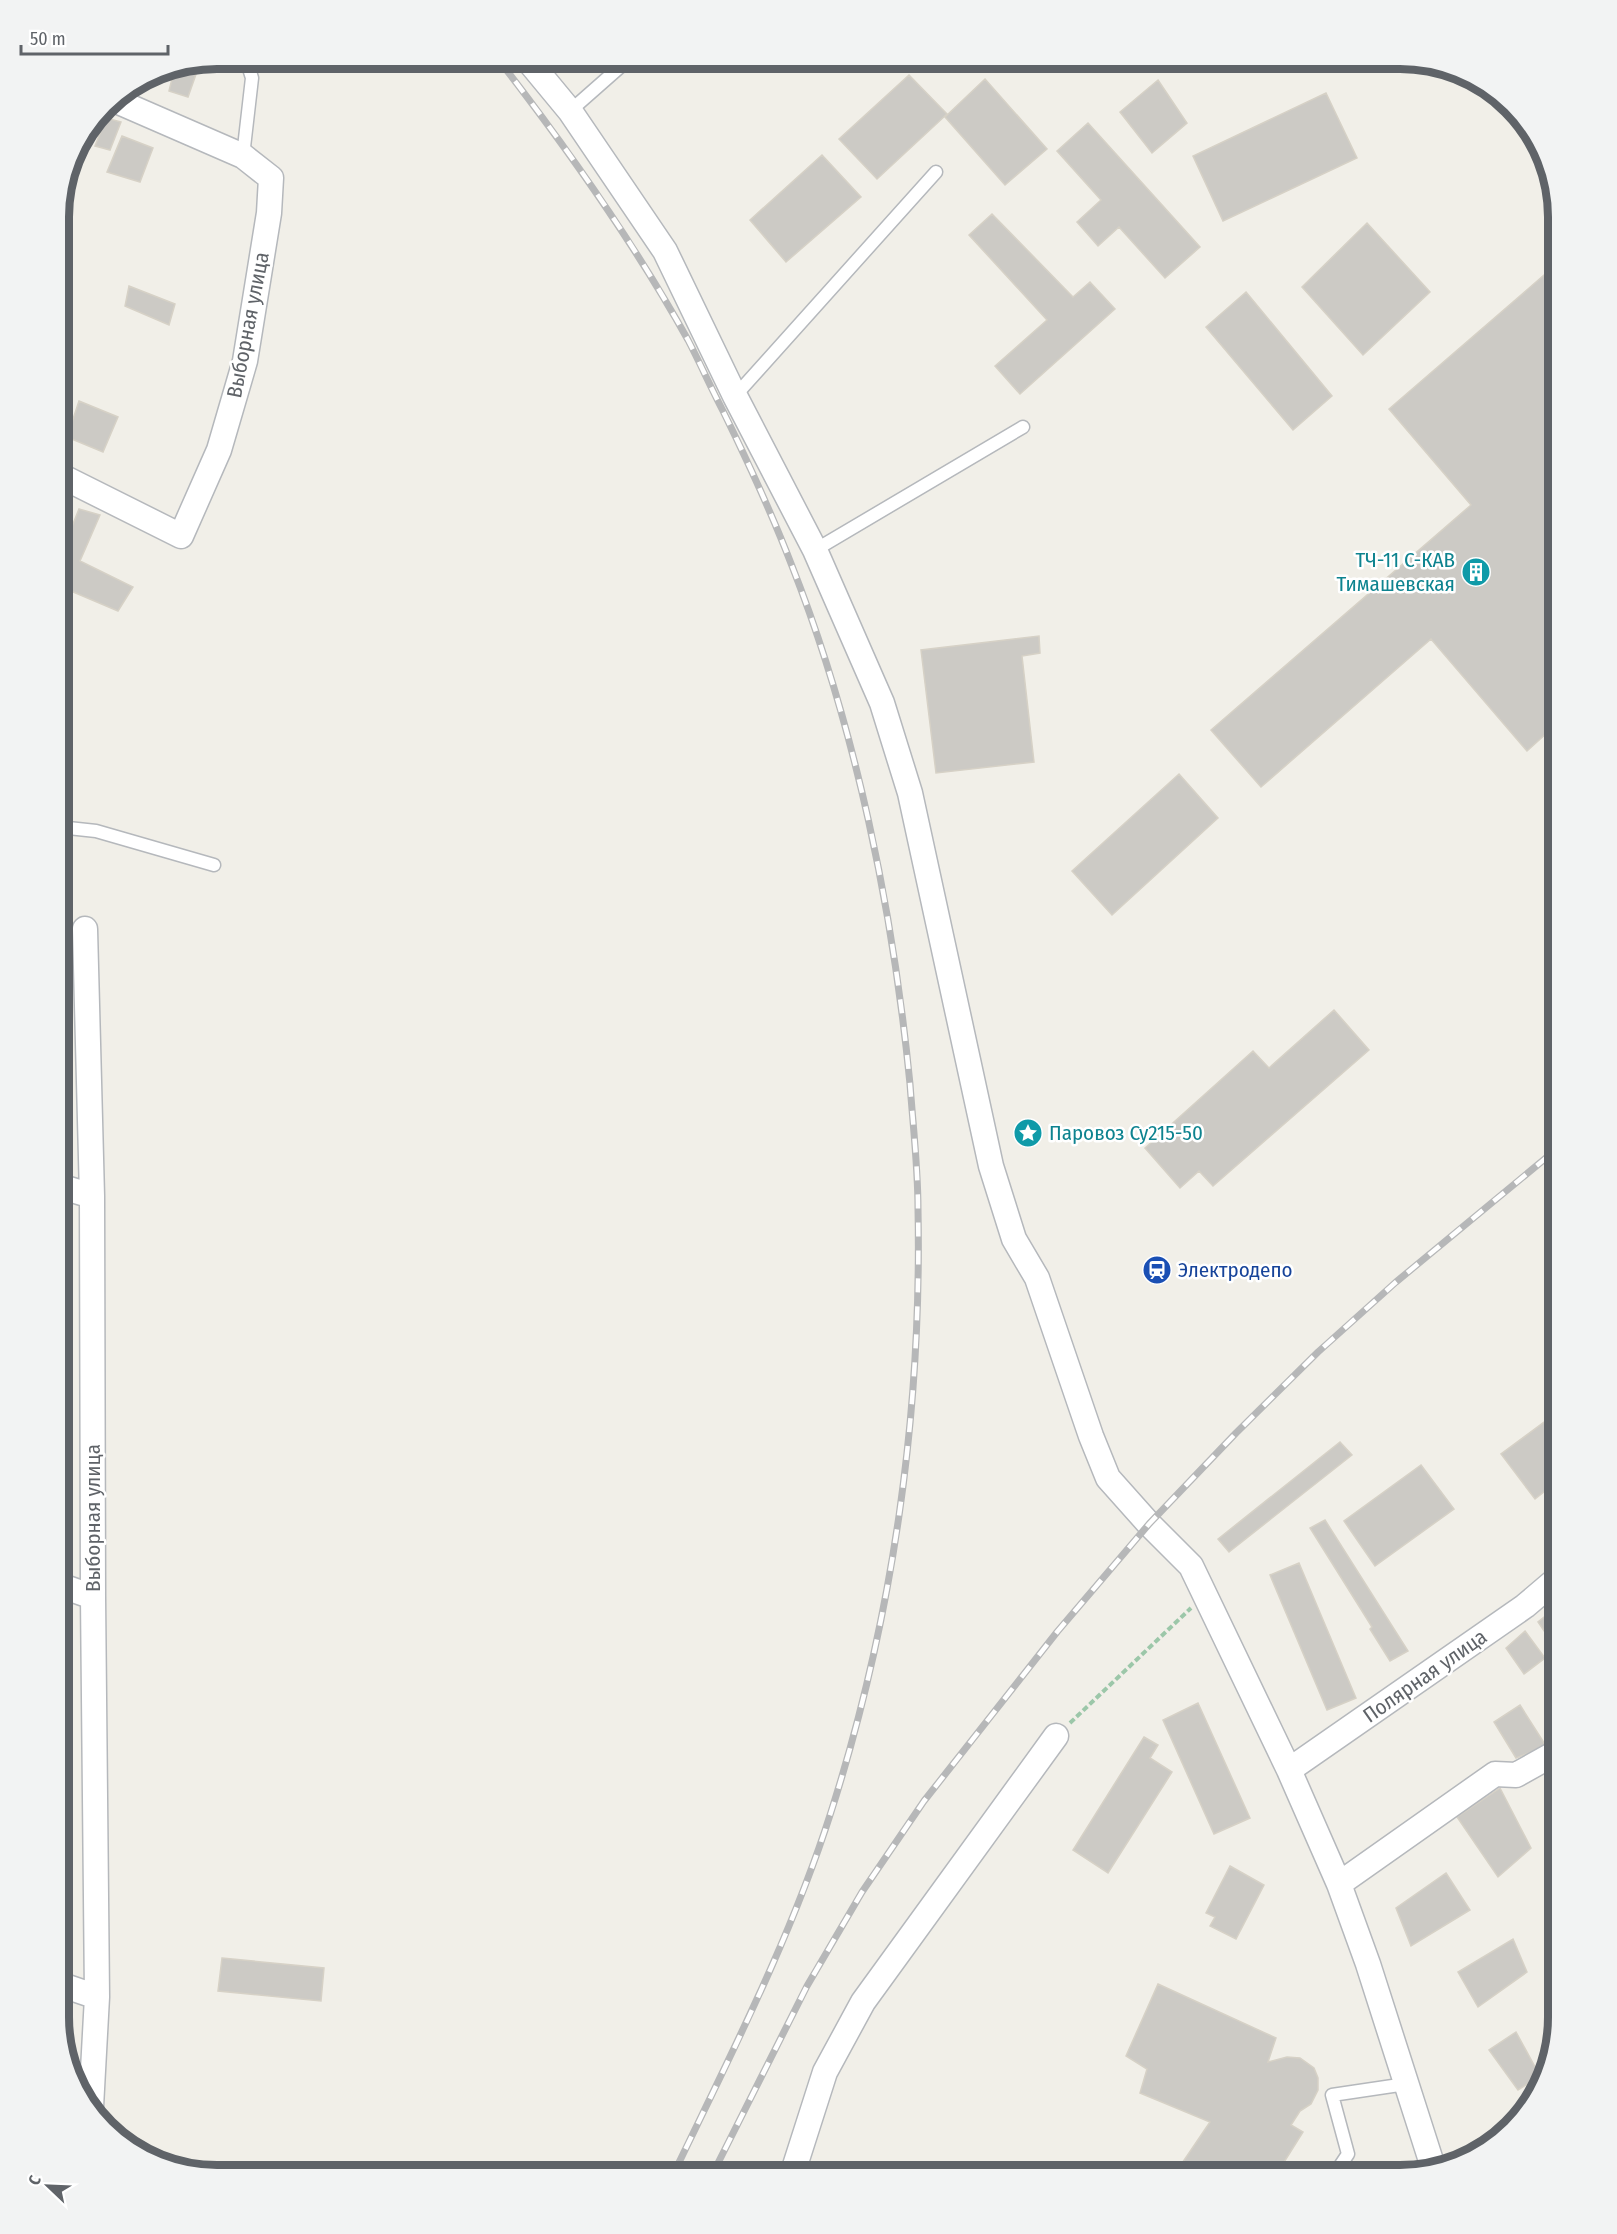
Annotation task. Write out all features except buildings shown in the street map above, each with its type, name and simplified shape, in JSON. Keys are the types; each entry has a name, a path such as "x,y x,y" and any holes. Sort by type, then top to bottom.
{"street":[{"path":"534,69 570,111 665,251 735,396 815,550 882,703 910,793 928,867 991,1166 1014,1239 1037,1278 1091,1436 1108,1478 1191,1566 1289,1770 1339,1884 1368,1964 1431,2161"},
{"path":"122,103 243,156"},
{"name":"Выборная улица","path":"69,480 181,536 219,450 245,361 267,224 271,178 243,156"},
{"name":"Выборная улица","path":"85,929 92,1196 97,1996 92,2095"},
{"path":"69,1189 92,1196"},
{"name":"Полярная улица","path":"1289,1770 1526,1606 1548,1587"},
{"path":"69,1589 93,1597"},
{"path":"795,2165 825,2072 863,2002 1056,1736"},
{"path":"1339,1884 1495,1774 1516,1775 1548,1757"},
{"path":"69,1987 97,1996"}],"lane":[{"path":"243,156 252,78 249,69"},
{"path":"570,111 618,69"},
{"path":"735,396 936,172"},
{"path":"815,550 1023,427"},
{"path":"69,828 96,831 214,865"},
{"path":"1341,2165 1348,2154 1332,2095 1406,2084"}],"path":[{"path":"1056,1736 1204,1595"}],"railway":[{"path":"506,69 598,196 667,303 688,340 732,430 784,547 815,628 835,691 869,821 893,953 910,1084 918,1193 915,1362 909,1438 899,1514 887,1589 871,1664 853,1739 815,1859 758,1996 678,2165"},
{"path":"717,2165 807,1986 862,1892 924,1801 1057,1632 1149,1524 1318,1352 1396,1282 1548,1156"}],"place":[{"name":"ТЧ-11 С-КАВ Тимашевская","path":"1476,572"},
{"name":"Паровоз Су215-50","path":"1028,1133"},
{"name":"Электродепо","path":"1157,1270"}]}
